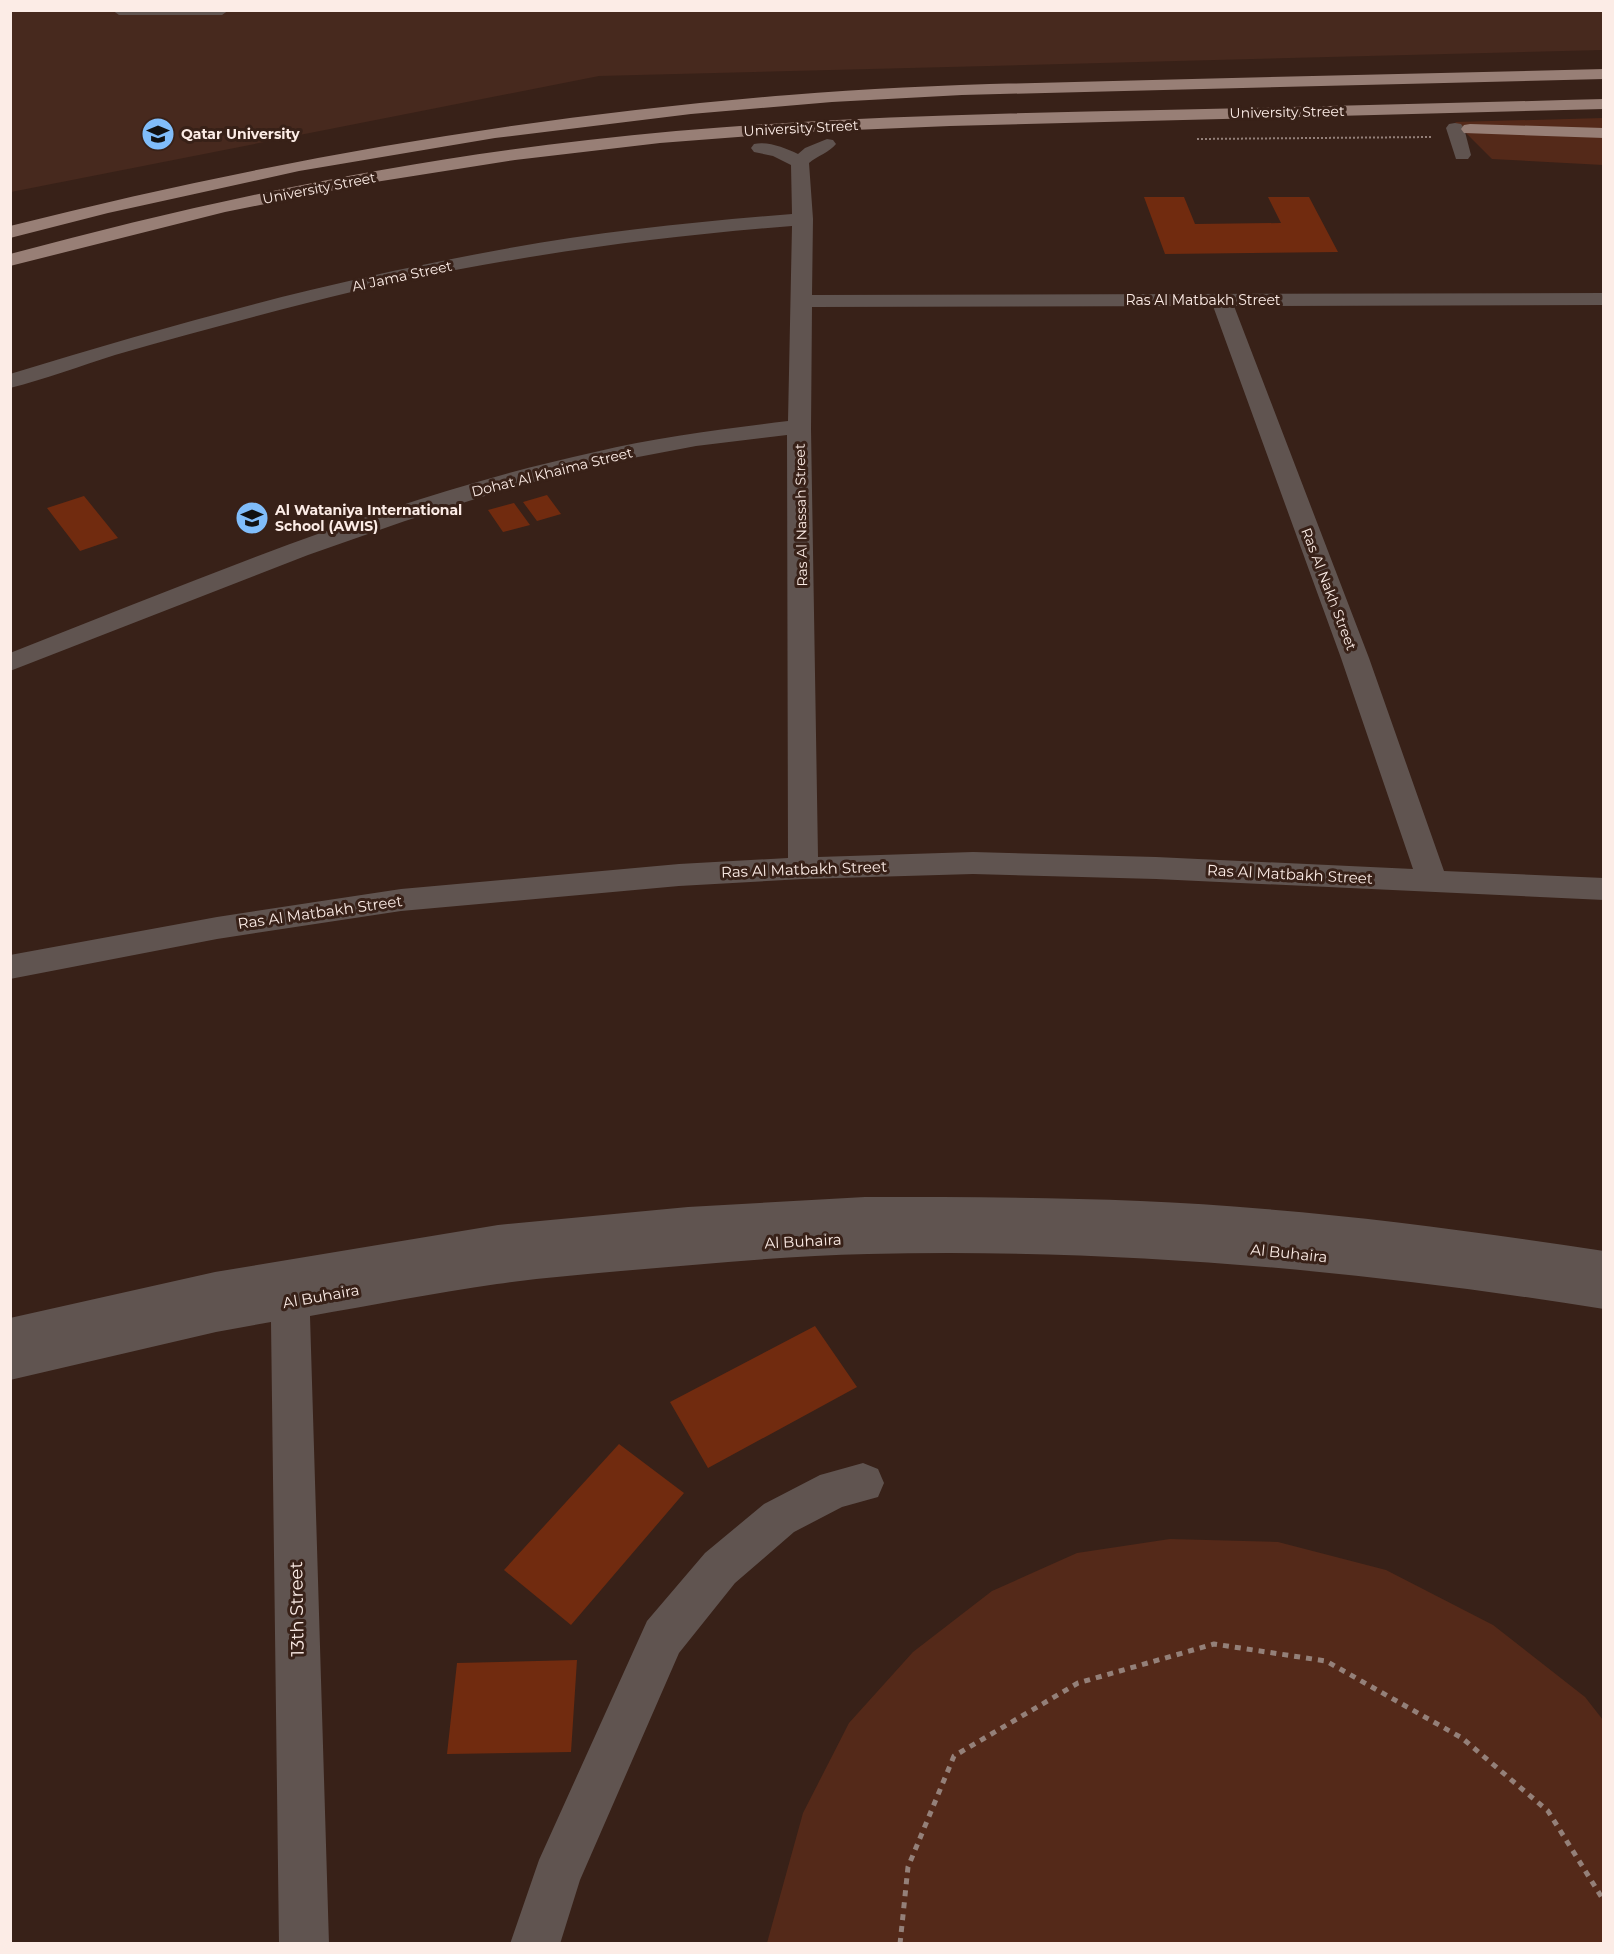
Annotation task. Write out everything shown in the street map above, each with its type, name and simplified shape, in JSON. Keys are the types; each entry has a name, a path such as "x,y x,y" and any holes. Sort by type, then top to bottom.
{"main road":[{"name":"University Street","path":"10,232 109,207 389,150 575,122 698,108 1010,88 1604,74"},
{"path":"1299,112 1389,98 1604,90"},
{"name":"University Street","path":"10,260 152,223 287,193 428,167 590,145 720,133 947,120 1604,104"},
{"path":"835,143 947,120"},
{"path":"590,145 621,148 760,148 1025,132 1398,127"},
{"path":"1434,128 1458,141 1604,133"}],"street":[{"path":"119,10 222,10"},
{"path":"760,148 779,152 800,162 811,152 835,143"},
{"name":"Ras Al Nassah Street","path":"800,162 803,219 799,427 804,721 802,868"},
{"name":"Al Jama Street","path":"10,381 214,320 408,274 563,245 693,227 803,219"},
{"name":"Ras Al Matbakh Street","path":"803,301 1604,299"},
{"name":"Ras Al Nakh Street","path":"1221,300 1355,658 1432,880"},
{"name":"Dohat Al Khaima Street","path":"10,663 327,538 466,493 569,466 693,439 799,427"},
{"name":"Ras Al Matbakh Street","path":"10,967 217,928 401,900 667,876 802,868 973,863 1156,868 1604,889"},
{"name":"Al Buhaira","path":"10,1335 215,1288 290,1288 678,1250 867,1238 1038,1238 1152,1242 1266,1250 1487,1249 1604,1267"},
{"name":"Al Buhaira","path":"1372,1250 1491,1275 1604,1293"},
{"name":"Al Buhaira","path":"10,1362 216,1315 290,1288"},
{"name":"13th Street","path":"290,1288 304,1944"},
{"path":"535,1944 556,1877 663,1636 720,1568 779,1518 835,1489 863,1483"}],"path":[{"path":"1179,129 1186,135 1204,140 1392,136 1458,141"},
{"path":"900,1944 908,1867 954,1756 1078,1683 1214,1644 1326,1661 1462,1738 1548,1811 1604,1901"}],"shaded area":[{"name":"Qatar University","path":"11,11 1603,11 1603,50 599,76 11,192"},
{"path":"1603,118 1603,165 1492,159 1455,122"},
{"path":"1170,1539 1278,1542 1386,1570 1493,1625 1585,1697 1603,1720 1603,1943 767,1943 803,1813 849,1723 913,1652 992,1591 1077,1553"}],"building":[{"path":"1144,197 1184,197 1195,224 1281,223 1268,197 1309,197 1338,252 1165,254"},
{"path":"547,495 561,514 537,521 523,502"},
{"path":"84,496 118,538 80,551 47,508"},
{"path":"514,503 530,525 503,532 488,510"},
{"path":"815,1326 857,1387 708,1468 670,1402"},
{"path":"619,1444 684,1493 571,1625 504,1570"},
{"path":"577,1660 571,1752 447,1754 457,1663"}],"place":[{"name":"Qatar University","path":"158,134"},
{"name":"Al Wataniya International School (AWIS)","path":"252,518"}]}
